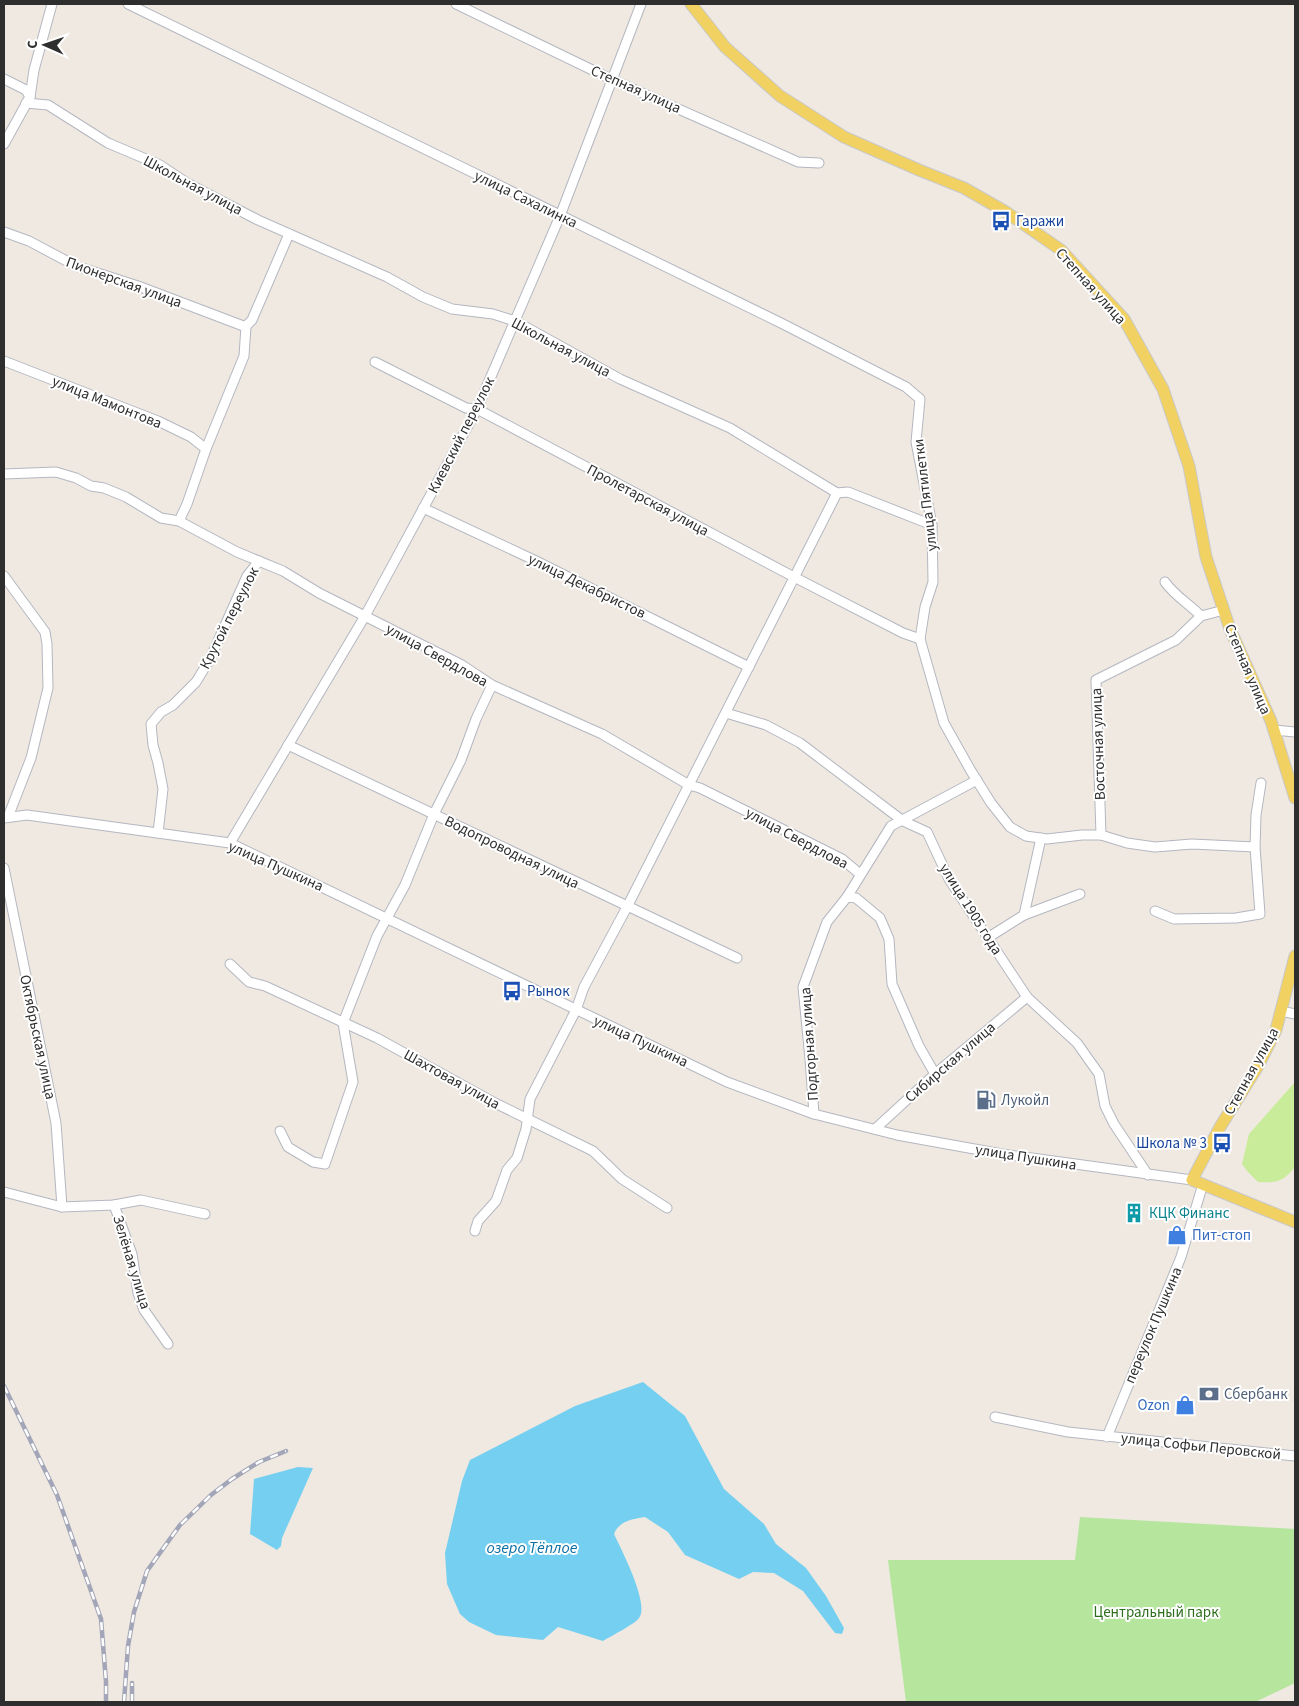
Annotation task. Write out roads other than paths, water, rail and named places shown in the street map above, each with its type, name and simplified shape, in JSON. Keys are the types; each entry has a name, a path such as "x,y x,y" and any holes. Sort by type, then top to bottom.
{"main road":[{"name":"Степная улица","path":"691,4 725,46 780,96 844,137 964,188 1006,212 1061,250 1124,319 1163,389 1189,466 1206,557 1230,629 1274,730 1295,798"},
{"name":"Степная улица","path":"1197,1182 1220,1126 1258,1066 1276,1030 1295,956"},
{"name":"улица Пушкина","path":"1197,1182 1295,1222"}],"street":[{"path":"4,144 28,100 52,4"},
{"name":"улица Сахалинка","path":"128,4 792,328 906,387 920,399"},
{"name":"Степная улица","path":"456,4 613,80 798,162 820,163"},
{"name":"Киевский переулок","path":"230,843 365,616 477,410 560,216 641,4"},
{"path":"4,78 26,90 28,100"},
{"name":"Школьная улица","path":"28,100 48,105 108,143 160,165 187,183 258,220 387,276 423,297 452,309 493,314 515,321 620,379 730,428 838,492 848,492 932,525"},
{"name":"Пионерская улица","path":"4,232 30,241 76,266 138,286 246,327"},
{"path":"179,521 244,356 246,327 252,320 289,234"},
{"name":"улица Мамонтова","path":"4,361 158,421 191,437 206,449"},
{"name":"Пролетарская улица","path":"375,362 466,408 477,410 794,577 903,633 920,639"},
{"name":"улица Пятилетки","path":"920,399 916,442 932,525 933,582 925,607 920,639 944,723 991,803 1010,827 1026,836 1044,838"},
{"name":"улица Свердлова","path":"4,474 56,472 76,478 91,486 104,488 126,496 161,518 179,521 237,552 283,571 318,593 462,665 492,685 602,734 689,785 700,788 842,859 860,874"},
{"path":"475,1231 478,1221 496,1201 508,1170 517,1158 530,1099 576,1010 584,987 627,907 838,492"},
{"name":"улица Декабристов","path":"423,508 534,560 749,667"},
{"name":"Крутой переулок","path":"158,833 163,789 153,745 151,724 161,712 173,705 196,682 210,659 247,576 259,561"},
{"path":"4,576 45,632 48,644 48,688 32,758 8,815"},
{"path":"1165,582 1174,595 1188,602 1201,616"},
{"name":"Восточная улица","path":"1101,836 1096,680 1176,640 1201,616 1224,610"},
{"path":"280,1131 288,1147 313,1162 325,1164 353,1082 343,1023 377,936 405,886 434,814 461,760 476,719 492,685"},
{"name":"улица 1905 года","path":"726,712 766,725 800,743 903,821 927,832 949,878 1027,997 1077,1042 1099,1074 1105,1106 1114,1124 1148,1175"},
{"path":"1274,730 1295,732"},
{"name":"Водопроводная улица","path":"288,745 737,958"},
{"name":"Подгорная улица","path":"814,1114 803,987 826,922 847,897 891,826 977,780"},
{"path":"1155,911 1174,919 1236,918 1260,914 1255,847 1256,815 1262,783"},
{"path":"4,803 8,815"},
{"name":"улица Пушкина","path":"8,815 27,815 230,843 727,1082 814,1114 875,1129 1002,1154 1197,1182"},
{"path":"1024,915 1044,838 1082,835 1101,836 1126,843 1155,847 1192,844 1255,847"},
{"name":"Октябрьская улица","path":"4,868 56,1124 62,1207"},
{"path":"989,937 1024,915 1080,894"},
{"path":"847,897 856,898 880,918 889,939 892,984 919,1046 935,1074"},
{"name":"Шахтовая улица","path":"230,964 249,982 265,986 377,1038 495,1103 593,1151 622,1178 666,1208"},
{"name":"Сибирская улица","path":"875,1129 935,1074 1027,997"},
{"path":"1281,1011 1295,1014"},
{"name":"переулок Пушкина","path":"1107,1436 1162,1299 1181,1257 1197,1182"},
{"name":"Зелёная улица","path":"4,1192 62,1207 114,1204 141,1200 205,1214"},
{"name":"Зелёная улица","path":"114,1204 132,1254 138,1293 144,1310 168,1344"},
{"name":"улица Софьи Перовской","path":"995,1417 1068,1432 1295,1456"}],"water":[{"name":"озеро Тёплое","path":"643,1382 685,1416 724,1489 764,1524 776,1544 806,1568 826,1596 844,1628 842,1634 835,1633 803,1591 774,1573 753,1572 739,1579 685,1555 668,1532 645,1517 623,1523 614,1534 638,1589 641,1601 639,1618 628,1627 603,1641 558,1627 543,1640 496,1635 469,1622 460,1614 447,1584 445,1553 462,1481 470,1460 575,1406"},
{"path":"298,1467 313,1468 282,1538 281,1546 277,1550 250,1534 254,1479"}],"railway":[{"path":"4,1386 57,1495 101,1619 106,1702"},
{"path":"124,1702 128,1646 134,1612 147,1571 180,1525 211,1495 259,1462 286,1451"},
{"path":"132,1683 132,1702"}],"place":[{"name":"Гаражи","path":"1001,221"},
{"name":"Рынок","path":"512,991"},
{"name":"Лукойл","path":"986,1100"},
{"name":"Школа № 3","path":"1222,1143"},
{"name":"КЦК Финанс","path":"1134,1213"},
{"name":"Пит-стоп","path":"1177,1235"},
{"name":"Сбербанк","path":"1209,1394"},
{"name":"Ozon","path":"1185,1405"}],"park label":[{"name":"Центральный парк","path":"1156,1612"}]}
